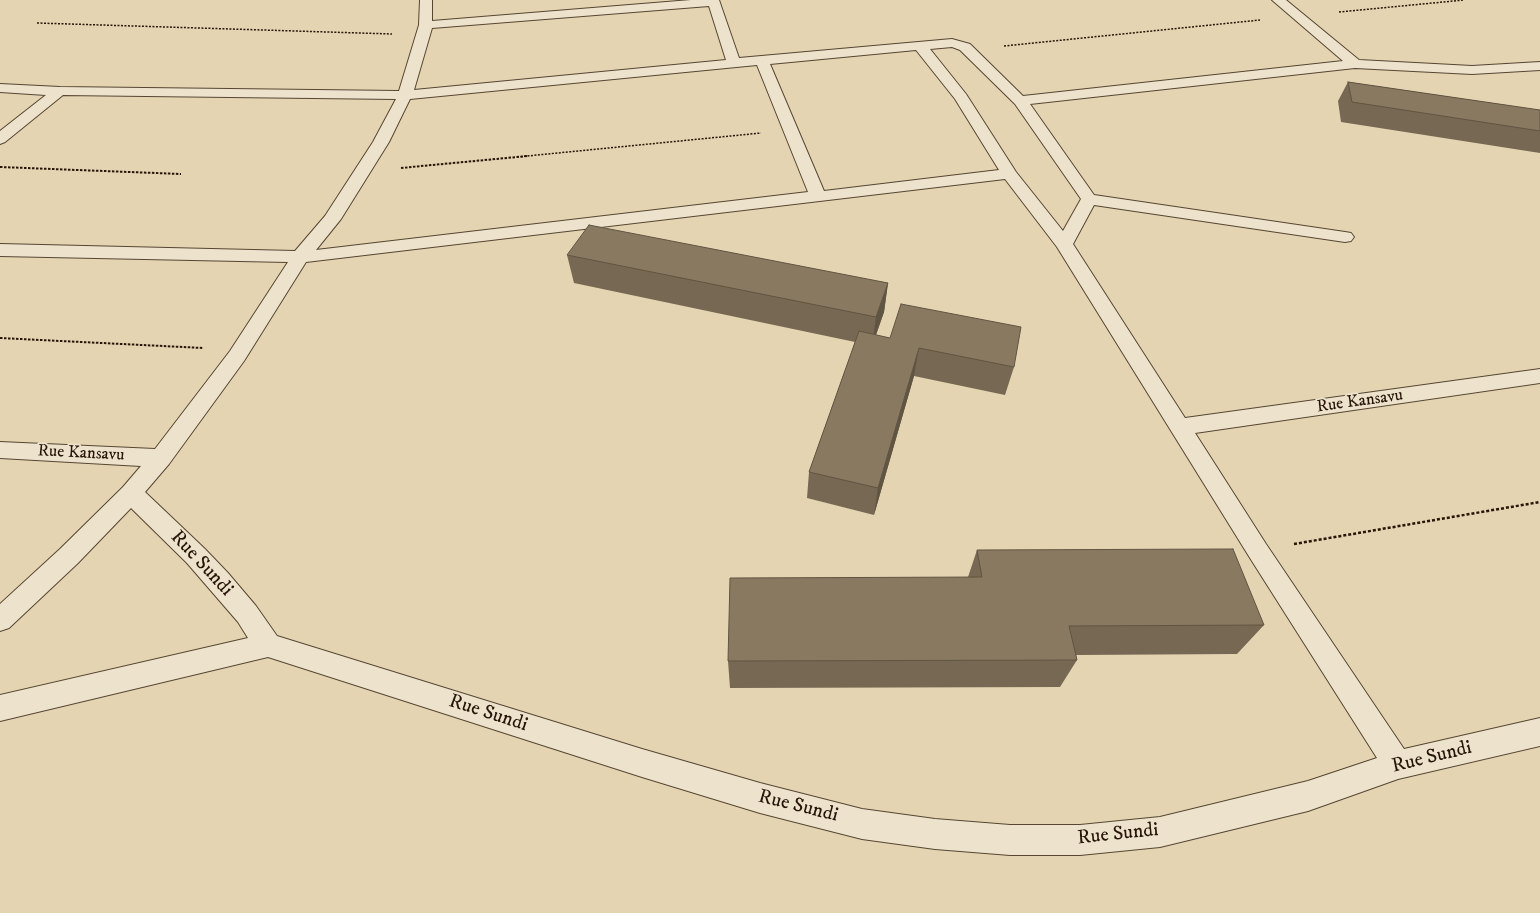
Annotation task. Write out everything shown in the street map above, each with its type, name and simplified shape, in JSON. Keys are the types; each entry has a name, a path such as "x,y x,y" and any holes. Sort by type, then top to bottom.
{"street":[{"path":"0,620 69,556 132,493 161,458 241,350 300,257 332,219 363,172 395,117 405,95 424,30 426,0"},
{"path":"1278,0 1355,64"},
{"path":"424,30 713,1 734,63"},
{"path":"0,88 60,91 405,95 952,43 968,49 1020,101 1089,199 1345,237"},
{"path":"920,46 961,97 1009,174 1064,244 1258,551 1398,764"},
{"path":"762,60 818,197"},
{"path":"1020,101 1355,64 1472,70 1540,66"},
{"path":"0,139 60,91"},
{"path":"0,250 300,257 1009,174"},
{"path":"1064,244 1089,199"},
{"name":"Rue Kansavu","path":"1180,427 1540,376"},
{"name":"Rue Kansavu","path":"0,450 161,458"},
{"name":"Rue Sundi","path":"132,493 196,556 219,581 247,614 268,645 642,763 760,798 862,824 936,834 1010,840 1080,840 1160,832 1308,796 1398,764 1540,732"},
{"path":"0,708 268,645"}],"path":[{"path":"968,49 1464,0"},
{"path":"37,23 424,30"},
{"path":"363,172 791,130"},
{"path":"0,167 181,174"},
{"path":"0,338 241,350"},
{"path":"1258,551 1540,502"}],"building":[{"path":"1348,82 1540,110 1540,131 1352,102"},
{"path":"589,225 888,283 876,317 567,255"},
{"path":"901,304 1021,327 1014,367 919,348 878,488 809,472 859,331 890,338"},
{"path":"1233,549 1264,625 1069,626 1077,660 728,661 730,578 982,577 977,550"}]}
